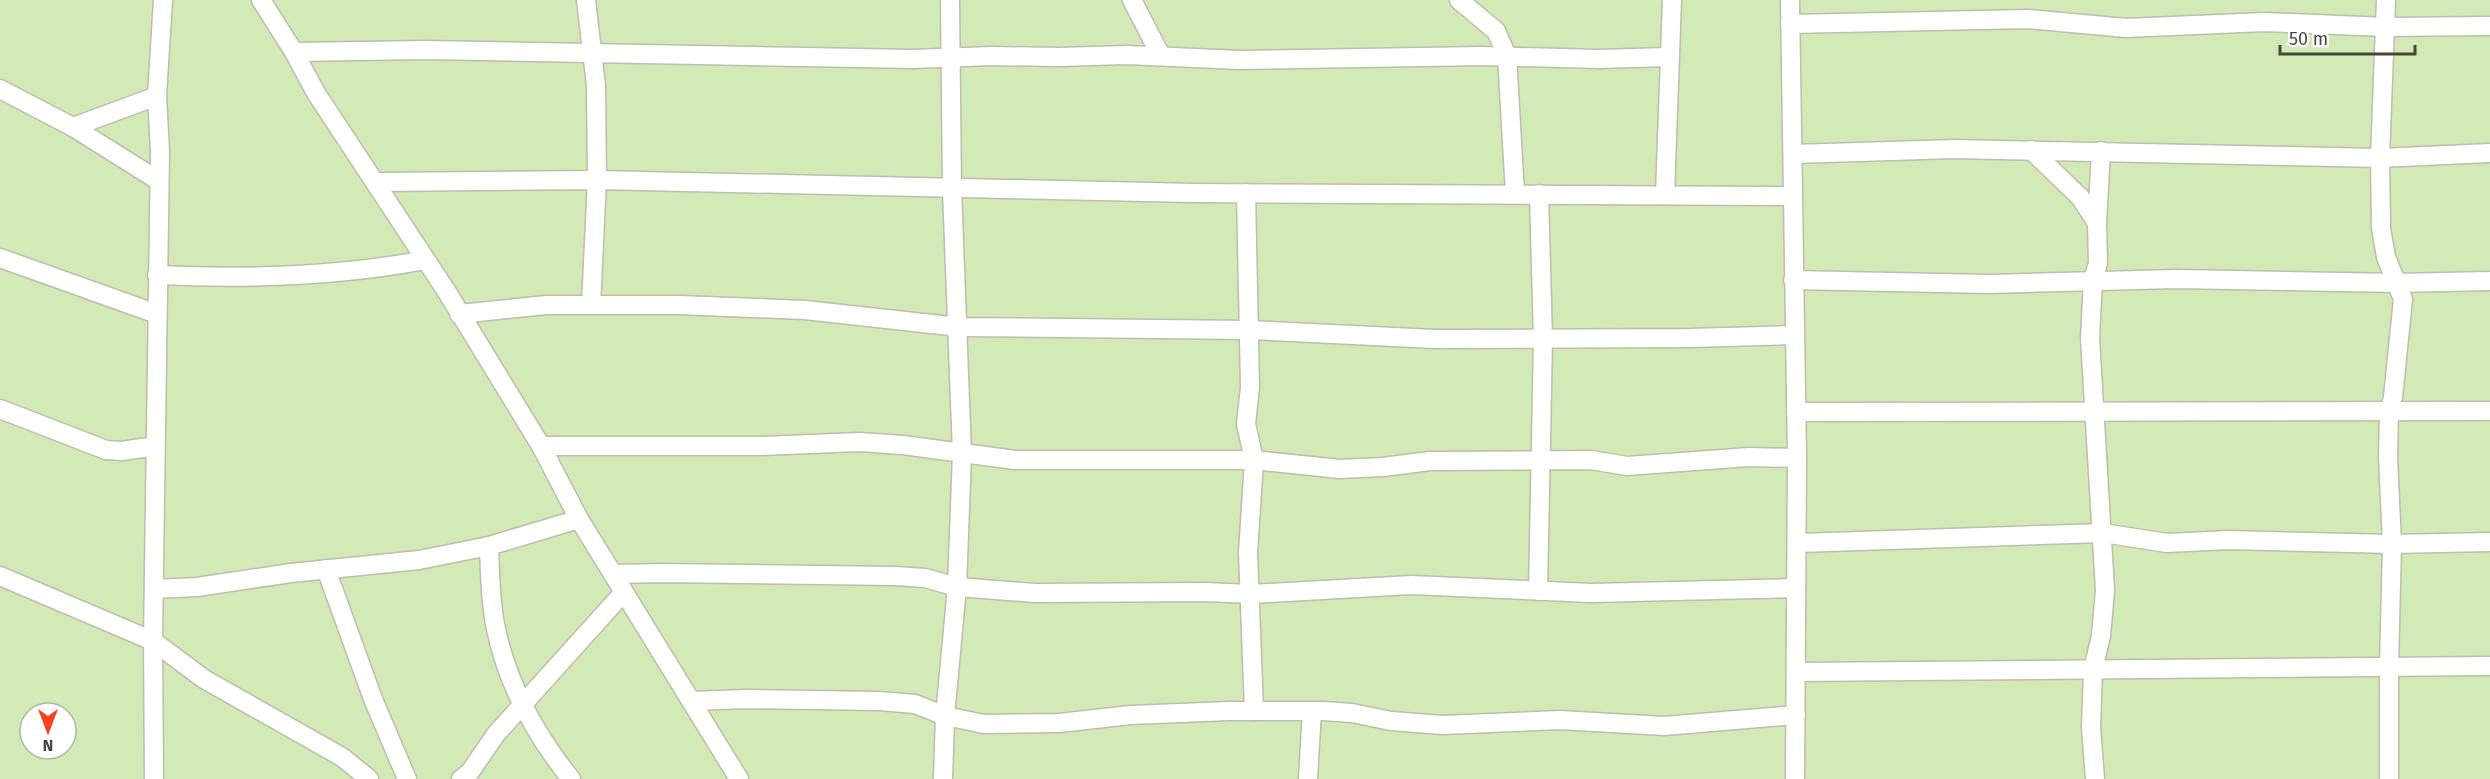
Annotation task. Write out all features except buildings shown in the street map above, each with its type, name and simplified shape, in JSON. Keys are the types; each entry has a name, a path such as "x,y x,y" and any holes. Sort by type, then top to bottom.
{"street":[{"path":"154,779 153,641 159,181 157,96 163,0"},
{"path":"261,0 294,52 316,93 377,182 541,446 579,519 739,779"},
{"path":"586,0 596,86 597,180 591,305"},
{"path":"944,779 945,716 957,587 962,454 952,189 950,0"},
{"path":"1132,0 1161,56"},
{"path":"1459,0 1496,31 1507,56 1515,194"},
{"path":"1665,195 1668,57 1672,0"},
{"path":"1790,0 1798,543 1795,779"},
{"path":"2386,0 2380,158 2382,241 2403,299 2393,397 2389,412 2388,457 2392,544 2389,779"},
{"path":"1790,24 2028,19 2126,28 2265,22 2386,27 2490,26"},
{"path":"294,52 427,50 593,55 913,59 1161,56 1240,60 1507,56 1668,57"},
{"path":"0,89 73,127 159,181"},
{"path":"73,127 157,96"},
{"path":"1793,154 1954,149 2380,158 2490,153"},
{"path":"2031,150 2080,197 2097,223"},
{"path":"2095,779 2091,727 2093,669 2101,636 2105,590 2090,338 2093,280 2098,263 2097,223 2101,151"},
{"path":"377,182 597,180 952,189 1246,193 1793,196"},
{"path":"1246,193 1250,330 1250,387 1246,424 1254,460 1248,553 1254,711"},
{"path":"1538,591 1543,340 1539,194"},
{"path":"0,258 157,314"},
{"path":"157,275 273,276 394,266 425,260"},
{"path":"1793,280 1989,284 2176,279 2397,283 2490,281"},
{"path":"459,314 546,305 679,304 805,310 959,327 1250,330 1436,339 1543,340 1794,335"},
{"path":"0,409 106,450 122,451 155,446"},
{"path":"1796,412 2490,411"},
{"path":"541,446 760,446 859,442 1015,460 1254,460 1340,469 1383,467 1430,461 1591,460 1627,466 1749,457 1797,458"},
{"path":"154,589 419,560 489,546 579,519"},
{"path":"1798,543 2103,533 2167,543 2266,540 2392,544 2490,542"},
{"path":"489,546 495,624 511,680 536,732 571,779"},
{"path":"326,569 373,699 407,779"},
{"path":"613,574 895,576 924,578 957,587 1035,592 1251,594 1411,585 1592,593 1797,588"},
{"path":"0,576 153,641 204,679 342,757 369,779"},
{"path":"461,779 470,772 496,734 624,592"},
{"path":"1797,672 2490,666"},
{"path":"691,701 746,699 879,701 915,704 945,716 984,724 1059,723 1131,715 1254,711 1352,713 1392,721 1443,725 1569,720 1664,726 1796,715"},
{"path":"1308,779 1312,711"}],"green space":[{"path":"0,0 2490,0 2490,779 0,779"}]}
